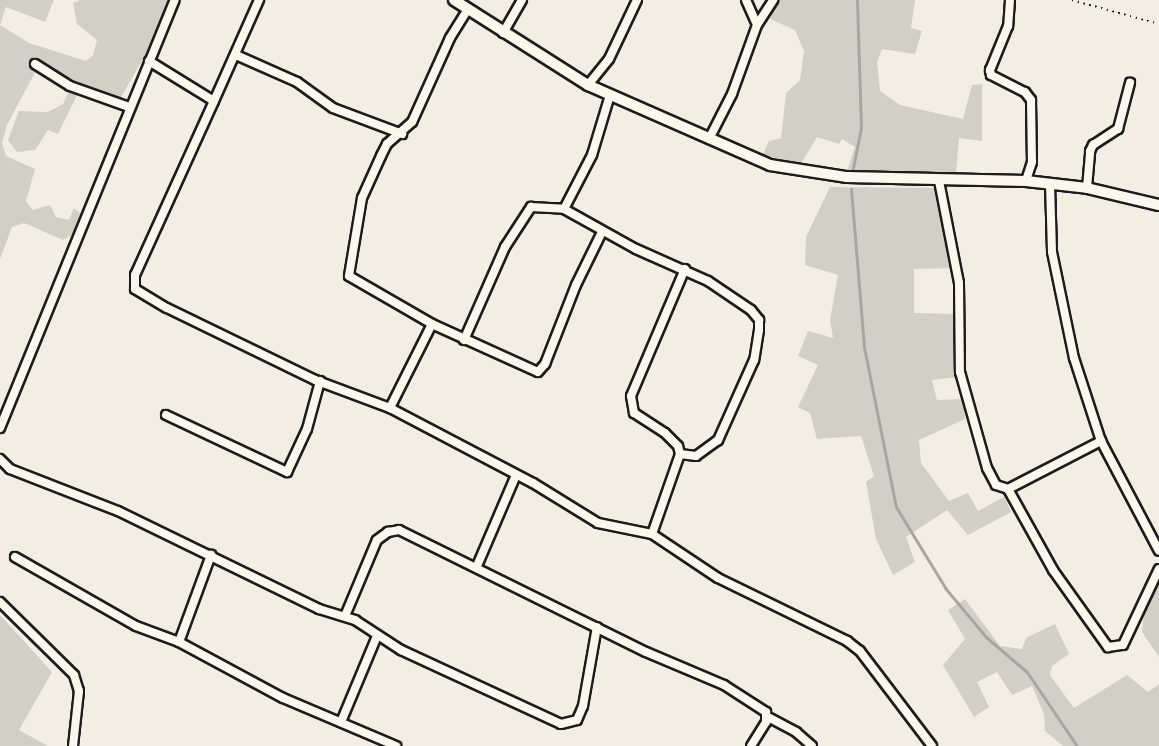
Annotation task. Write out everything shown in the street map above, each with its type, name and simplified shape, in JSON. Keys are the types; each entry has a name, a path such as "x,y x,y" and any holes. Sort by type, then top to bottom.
{"street":[{"path":"0,428 129,107 175,0"},
{"path":"259,0 135,275 135,289 166,308 320,381 390,408 516,475 598,523 652,534 718,578 847,641 878,673 932,746"},
{"path":"454,0 588,85 709,139 791,170 939,181 1026,181 1087,188 1159,205"},
{"path":"503,33 522,0"},
{"path":"588,85 609,58 637,0"},
{"path":"746,0 757,25"},
{"path":"709,139 732,94 757,25 773,0"},
{"path":"1010,0 1008,26 990,70 991,75 1025,92 1031,100 1032,162 1026,181"},
{"path":"468,9 450,38 412,122 402,134 387,144 362,198 349,273 351,279 464,340 538,372 545,364 576,285 602,232"},
{"path":"236,55 297,82 333,108 402,134"},
{"path":"149,61 214,100"},
{"path":"35,64 70,86 129,107"},
{"path":"1087,188 1090,151 1093,145 1118,129 1130,83"},
{"path":"564,209 592,155 610,95"},
{"path":"939,181 959,283 964,390 987,468 996,485 1008,489 1053,570 1108,647 1123,645 1159,569"},
{"path":"1050,184 1052,252 1074,358 1101,441 1159,551"},
{"path":"464,340 526,210 534,206 564,209 602,232 685,269 751,310 759,320 759,330 754,360 718,440 696,456 680,454"},
{"path":"652,534 680,454 678,446 630,407 640,370 685,269"},
{"path":"390,408 432,324"},
{"path":"166,415 287,472 307,429 320,381"},
{"path":"1008,489 1101,441"},
{"path":"0,459 10,470 118,511 320,609 345,616 377,636 561,724 569,724 577,720 587,692 597,627"},
{"path":"477,566 516,475"},
{"path":"345,616 377,540 388,532 412,535 597,627 724,685 768,717 791,728 812,746"},
{"path":"179,642 211,555"},
{"path":"15,557 136,626 179,642 283,698 396,746"},
{"path":"0,602 74,675 79,691 73,746"},
{"path":"341,722 377,636"},
{"path":"751,746 768,717"}],"path":[{"path":"1072,0 1159,24"}],"shaded area":[{"path":"0,0 54,0 45,22 6,7 0,25"},
{"path":"80,0 168,0 145,55 120,99 80,89 58,134 48,130 35,150 17,152 8,140 19,111 48,112 63,104 73,83 62,73 40,63 7,125 2,143 6,156 35,169 26,201 33,210 50,205 56,217 69,220 74,208 80,213 72,235 63,240 24,223 12,227 0,259 0,25 29,43 86,61 93,55 97,40 77,24 73,3"},
{"path":"778,0 915,0 911,28 922,31 915,54 882,49 877,62 880,91 900,105 963,119 972,85 982,84 982,141 959,138 956,174 847,171 855,147 842,139 839,144 817,137 800,165 763,154 769,141 781,138 786,93 800,80 804,51 795,30 770,19"},
{"path":"830,187 942,188 957,268 914,269 914,313 956,314 957,377 932,380 937,400 963,399 965,419 919,440 921,463 949,501 968,493 978,511 1004,497 1011,512 968,535 947,510 906,537 915,562 893,575 876,539 866,482 874,476 861,436 817,439 810,413 798,407 818,365 798,356 808,331 833,338 830,320 838,275 805,265 806,237"},
{"path":"1159,583 1159,657 1142,632 1145,606"},
{"path":"965,599 1000,646 1022,649 1026,638 1055,624 1069,654 1052,666 1050,675 1074,708 1127,675 1148,692 1159,684 1159,746 1063,746 1045,731 1044,714 1032,686 1012,695 997,672 977,682 989,707 974,717 943,665 965,639 948,610"},
{"path":"0,615 52,672 19,730 48,746 0,746"}],"waterway":[{"path":"852,173 861,128 857,0"},
{"path":"851,189 864,347 896,507 946,589 986,637 1027,672 1077,746"}]}
